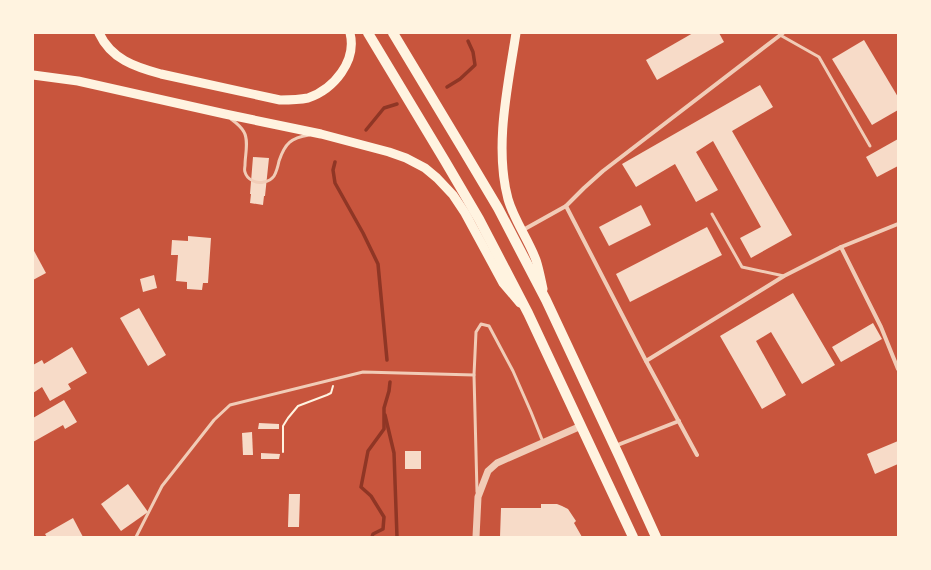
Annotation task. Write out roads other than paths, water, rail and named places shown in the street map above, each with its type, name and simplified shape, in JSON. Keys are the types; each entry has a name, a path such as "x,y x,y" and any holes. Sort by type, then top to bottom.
{"highway":[{"path":"368,33 479,219 528,312 633,537"},
{"path":"393,33 498,208 546,300 656,537"}],"main road":[{"path":"99,33 107,46 115,54 125,61 142,69 280,100 294,100 307,98 318,93 327,88 337,79 344,69 348,58 351,46 350,33"},
{"path":"516,33 503,120 503,168 508,200 536,260 546,300"},
{"path":"33,75 78,81 321,134 406,158 425,168 453,195 465,213 503,283 528,312"}],"street":[{"path":"522,231 566,206 603,171 781,34"},
{"path":"566,206 697,455"},
{"path":"646,360 784,276 841,247 898,224"},
{"path":"841,247 881,327 898,369"},
{"path":"615,446 679,421"},
{"path":"476,537 478,497 488,471 497,463 581,426"}],"lane":[{"path":"781,34 819,57 870,146"},
{"path":"225,114 238,124 244,131 246,139 245,171 248,177 259,183 272,178 276,173 283,151 289,142 301,136 321,134"},
{"path":"712,214 742,267 784,276"},
{"path":"478,497 474,375 476,332 482,324 489,326 513,371 543,442"},
{"path":"136,537 162,486 214,420 230,405 363,372 474,375"}],"waterway":[{"path":"447,87 460,79 475,65 473,52 468,41"},
{"path":"366,130 384,108 397,104"},
{"path":"335,162 333,170 335,183 363,233 378,264 387,360"},
{"path":"372,537 373,534 383,529 384,517 371,496 361,487 368,451 384,429 384,408 390,382"},
{"path":"385,415 394,453 397,537"}]}
